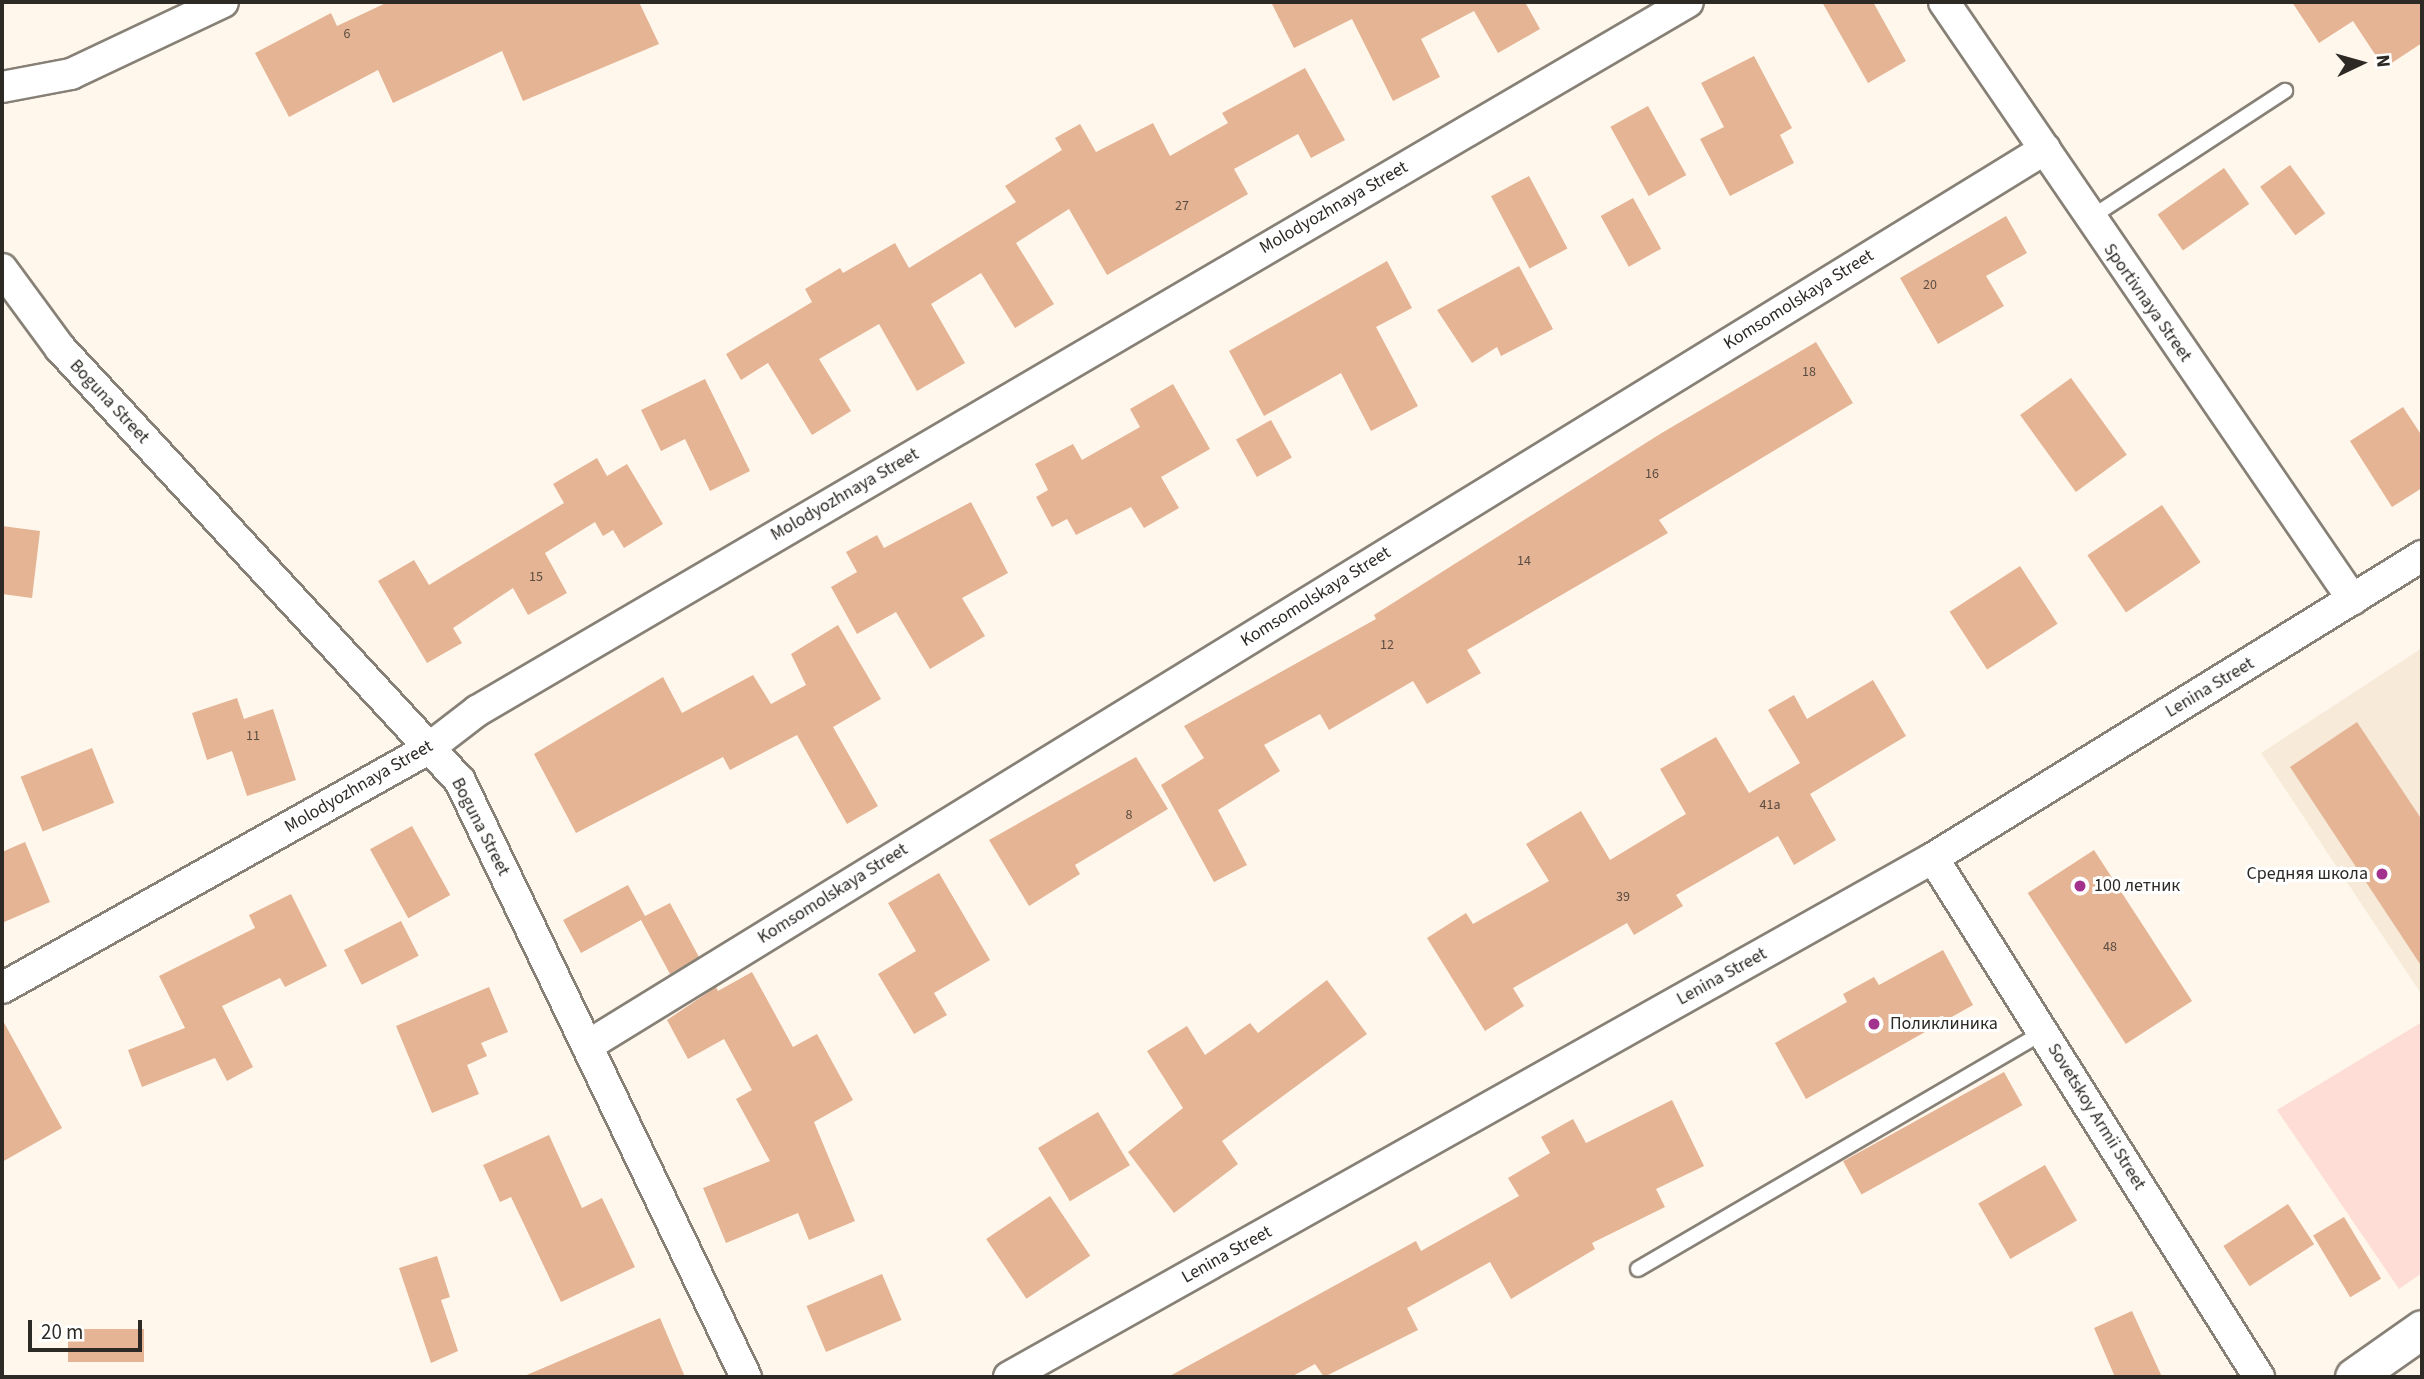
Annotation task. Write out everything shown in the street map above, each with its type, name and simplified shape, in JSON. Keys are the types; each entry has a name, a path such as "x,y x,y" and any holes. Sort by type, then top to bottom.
{"street":[{"path":"2,87 71,74 223,2"},
{"name":"Molodyozhnaya Street","path":"2,988 429,748 477,711 1688,2"},
{"name":"Sportivnaya Street","path":"1944,2 2045,149 2089,219 2353,600"},
{"name":"Komsomolskaya Street","path":"587,1045 2045,149"},
{"name":"Boguna Street","path":"2,270 60,348 460,781 746,1377"},
{"name":"Lenina Street","path":"1009,1377 1933,858 2422,556"},
{"name":"Sovetskoy Armii Street","path":"1933,858 2259,1377"},
{"path":"2354,1377 2422,1329"}],"lane":[{"path":"2089,219 2285,90"},
{"path":"1638,1269 2044,1032"}],"shaded area":[{"name":"Средняя школа","path":"2422,648 2422,995 2261,753"},
{"path":"2422,1022 2422,1273 2399,1289 2277,1110"}],"building":[{"path":"388,2 639,2 659,44 523,101 502,51 393,103 378,70 289,117 255,53 331,13 337,26"},
{"path":"1271,2 1525,2 1540,29 1498,53 1474,11 1421,39 1440,77 1393,101 1352,19 1294,48"},
{"path":"1822,2 1873,2 1906,61 1868,83"},
{"path":"2292,2 2422,2 2422,43 2384,68 2353,21 2319,43"},
{"path":"1754,56 1792,128 1780,135 1794,163 1730,196 1700,139 1724,127 1701,83"},
{"path":"1305,68 1345,140 1311,158 1298,134 1234,169 1248,194 1107,275 1069,209 1016,243 1054,304 1015,328 981,273 931,304 965,363 917,391 879,324 819,359 851,411 812,435 768,363 741,380 726,354 812,302 805,289 840,268 843,273 895,243 909,268 1016,202 1005,186 1062,150 1055,138 1080,124 1096,152 1153,123 1170,156 1228,123 1222,113"},
{"path":"1648,106 1686,175 1649,196 1610,127"},
{"path":"2290,165 2325,214 2295,235 2260,187"},
{"path":"2224,168 2249,204 2183,251 2158,214"},
{"path":"1529,176 1567,248 1530,269 1491,196"},
{"path":"1633,198 1661,249 1629,267 1601,216"},
{"path":"2006,216 2027,253 1986,276 2004,306 1938,344 1900,278"},
{"path":"1387,261 1412,308 1376,327 1418,406 1371,431 1341,373 1264,416 1229,351"},
{"path":"1519,266 1553,329 1501,356 1497,347 1472,363 1437,310"},
{"path":"1816,342 1853,403 1659,520 1668,533 1467,650 1481,673 1427,704 1413,681 1329,730 1320,714 1264,745 1280,771 1218,810 1247,865 1214,882 1161,785 1204,758 1184,726 1376,619 1374,615 1660,434"},
{"path":"2071,378 2127,455 2076,492 2020,415"},
{"path":"705,379 750,471 710,491 685,439 661,451 641,410"},
{"path":"1173,384 1210,449 1161,477 1179,508 1144,528 1131,507 1076,535 1067,519 1052,527 1036,497 1048,490 1035,464 1073,444 1082,460 1140,427 1130,409"},
{"path":"2403,407 2422,436 2422,488 2392,507 2350,441"},
{"path":"1271,420 1292,458 1257,477 1236,439"},
{"path":"597,458 607,476 627,464 663,524 624,548 613,530 603,536 595,522 545,553 567,593 528,615 513,588 453,628 462,643 427,663 378,581 414,560 429,585 564,503 553,484"},
{"path":"971,502 1008,573 962,598 985,636 930,669 896,612 857,634 831,587 857,572 846,552 877,535 884,548"},
{"path":"2162,505 2201,562 2126,613 2087,555"},
{"path":"2,526 40,531 32,598 2,594"},
{"path":"2020,566 2058,624 1987,670 1950,612"},
{"path":"838,625 881,699 833,727 878,806 847,824 797,735 730,770 723,757 576,833 534,754 663,677 682,713 753,675 771,704 806,685 791,654"},
{"path":"1873,680 1906,736 1810,794 1836,840 1794,865 1778,836 1676,895 1683,906 1634,935 1627,923 1513,988 1524,1006 1485,1031 1427,938 1466,913 1473,924 1549,881 1526,844 1581,811 1610,860 1686,814 1660,769 1716,737 1749,793 1800,763 1768,710 1794,695 1807,719"},
{"path":"237,698 244,719 273,709 296,780 247,796 232,751 207,760 192,713"},
{"path":"2357,722 2422,820 2422,967 2290,767"},
{"path":"92,748 114,803 43,832 21,777"},
{"path":"1136,757 1168,809 1075,865 1080,874 1029,906 989,840"},
{"path":"412,826 450,895 408,918 370,849"},
{"path":"25,842 50,902 2,923 2,852"},
{"path":"2094,850 2192,1001 2126,1044 2028,893"},
{"path":"939,873 990,960 934,993 947,1015 914,1034 878,974 916,951 888,903"},
{"path":"628,885 645,916 670,903 699,957 670,974 641,920 581,953 563,920"},
{"path":"291,894 327,966 285,987 280,978 222,1006 253,1067 227,1081 215,1058 142,1087 128,1050 185,1028 159,976 255,928 249,915"},
{"path":"401,921 419,956 362,985 344,950"},
{"name":"Поликлиника","path":"1943,950 1973,1005 1806,1099 1775,1043 1847,1002 1843,994 1874,977 1879,985"},
{"path":"752,972 793,1047 817,1034 853,1100 814,1122 855,1221 809,1240 798,1213 726,1243 703,1188 770,1161 736,1099 752,1090 724,1039 688,1059 667,1020 716,987 718,991"},
{"path":"1327,980 1367,1034 1222,1141 1238,1164 1174,1213 1128,1152 1183,1108 1147,1051 1187,1026 1205,1055 1250,1023 1258,1033"},
{"path":"489,987 508,1032 481,1043 487,1056 467,1065 479,1094 432,1113 396,1026"},
{"path":"2,1019 62,1128 2,1162"},
{"path":"2004,1072 2022,1105 1861,1194 1843,1161"},
{"path":"1672,1100 1704,1166 1656,1189 1665,1207 1592,1243 1595,1249 1511,1299 1490,1262 1407,1308 1418,1330 1324,1377 1315,1364 1291,1377 1168,1377 1416,1241 1421,1251 1519,1196 1508,1178 1550,1153 1541,1137 1573,1119 1586,1143"},
{"path":"1098,1112 1130,1165 1070,1201 1038,1148"},
{"path":"549,1135 582,1208 602,1198 635,1267 561,1302 511,1197 500,1202 483,1165"},
{"path":"2045,1165 2077,1220 2010,1259 1978,1204"},
{"path":"1050,1196 1090,1256 1026,1299 986,1239"},
{"path":"2288,1204 2314,1244 2250,1286 2223,1246"},
{"path":"2344,1217 2381,1279 2350,1297 2313,1236"},
{"path":"437,1256 450,1297 441,1300 458,1351 431,1363 399,1268"},
{"path":"882,1274 902,1320 826,1352 807,1306"},
{"path":"2132,1311 2162,1377 2115,1377 2094,1328"},
{"path":"660,1318 685,1377 522,1377"},
{"path":"68,1329 144,1329 144,1362 68,1362"}],"place":[{"name":"Средняя школа","path":"2382,874"},
{"name":"100 летник","path":"2080,886"},
{"name":"Поликлиника","path":"1874,1024"}]}
